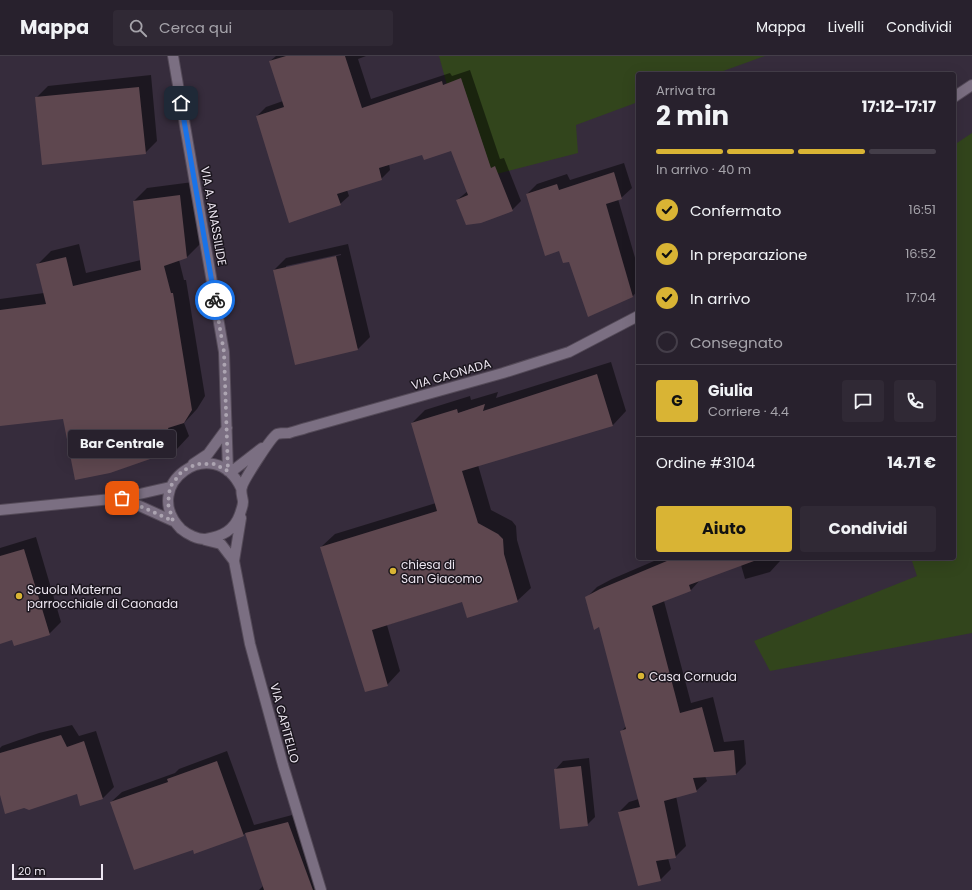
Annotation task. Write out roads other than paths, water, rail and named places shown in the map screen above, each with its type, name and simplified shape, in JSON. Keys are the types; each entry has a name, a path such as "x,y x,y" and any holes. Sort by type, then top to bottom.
{"street":[{"name":"VIA A. ANASSILIDE","path":"173,56 224,352 230,471"},
{"path":"956,96 972,85"},
{"name":"VIA CAONADA","path":"241,488 267,445 276,434 306,428 503,373 569,352 636,317"},
{"path":"173,521 168,504 170,487 182,471 208,454 227,428"},
{"name":"VIA CAONADA","path":"230,471 267,445"},
{"path":"122,498 173,521 186,534 203,539 222,535 237,523 243,504 241,488 237,479 230,471 214,464 197,464 182,471"},
{"path":"0,510 122,498 170,487"},
{"name":"VIA CAPITELLO","path":"243,504 234,561 250,644 283,765 321,890"},
{"name":"VIA CAPITELLO","path":"203,539 221,544 234,561"}],"place":[{"name":"Bar Centrale","path":"122,498"},
{"name":"chiesa di San Giacomo","path":"393,571"},
{"name":"Scuola Materna parrocchiale di Caonada","path":"19,596"},
{"name":"Casa Cornuda","path":"641,676"}]}
